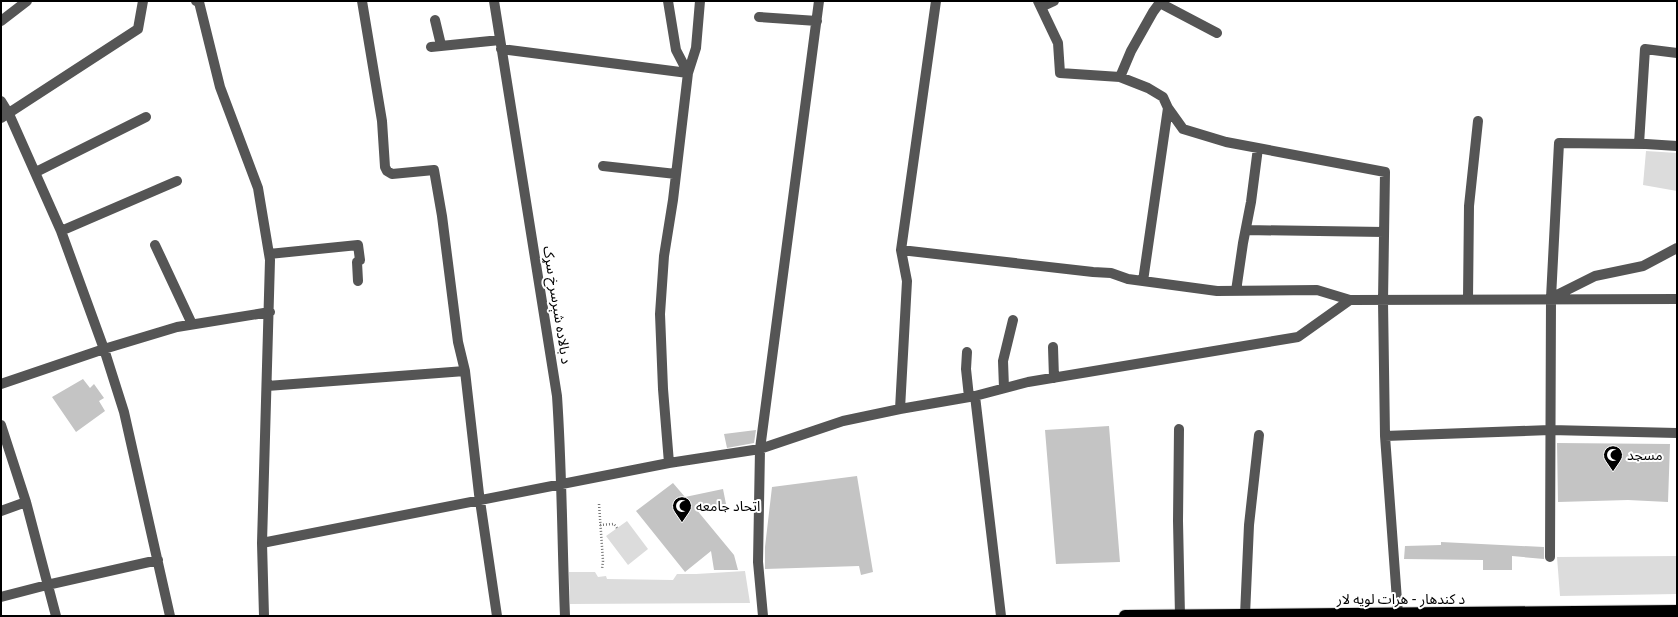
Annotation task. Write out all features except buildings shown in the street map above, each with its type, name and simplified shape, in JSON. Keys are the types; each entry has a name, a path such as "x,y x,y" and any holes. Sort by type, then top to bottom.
{"highway":[{"name":"د کندهار - هرات لويه لار","path":"1125,616 1677,611"}],"street":[{"path":"1,21 27,1"},
{"path":"5,116 138,29 143,1"},
{"path":"199,1 220,87 258,188 269,254 270,312 262,543 264,616"},
{"path":"362,1 382,121 385,167 387,171 392,174 434,170 442,216 458,342 465,370 480,499 497,616"},
{"name":"د بالاده شېرسرخ سړک","path":"494,1 557,396 560,442 560,485 565,616"},
{"path":"668,1 676,50 688,73"},
{"path":"669,462 663,389 660,314 664,256 676,174 688,73 696,48 700,1"},
{"path":"763,616 758,562 760,449 820,1"},
{"path":"900,409 907,281 902,250 936,1"},
{"path":"1054,1 1039,4 1058,43 1060,73 1120,78 1148,88 1163,97 1168,108 1183,129 1226,142 1385,172 1383,301 1385,436 1398,614"},
{"path":"1120,78 1131,51 1153,12 1161,2 1216,33"},
{"path":"760,17 817,21"},
{"path":"435,20 436,46 501,45 688,73"},
{"path":"1639,144 1645,49 1677,52"},
{"path":"1,100 5,116 36,172 62,231 104,349 124,412 170,616"},
{"path":"1143,281 1168,108"},
{"path":"36,172 146,117"},
{"path":"1468,300 1469,206 1478,121"},
{"path":"1550,557 1551,298 1559,143 1677,146"},
{"path":"1236,291 1258,148"},
{"path":"603,166 676,174"},
{"path":"62,231 177,181"},
{"path":"1246,230 1384,232"},
{"path":"155,245 192,324"},
{"path":"269,254 358,245 360,260 357,262 358,281"},
{"path":"1551,298 1596,276 1643,266 1677,248"},
{"path":"902,250 1111,273 1128,279 1216,292 1316,290 1350,300 1383,301 1551,298 1677,298"},
{"path":"262,543 480,499 560,485 669,462 760,449 843,421 972,396 1028,382 1298,337 1350,300"},
{"path":"1,384 104,349 176,327 270,312"},
{"path":"1004,388 1003,361 1013,320"},
{"path":"1053,347 1054,378"},
{"path":"967,352 966,368 972,396 1001,616"},
{"path":"267,386 465,370"},
{"path":"1,425 26,502 56,616"},
{"path":"1179,428 1178,521 1180,616"},
{"path":"1385,436 1550,430 1677,433"},
{"path":"1245,615 1249,525 1259,435"},
{"path":"1,511 26,502"},
{"path":"1,597 158,560"}],"path":[{"path":"599,504 604,561 602,569"},
{"path":"600,525 614,524 617,528"}],"shaded area":[{"path":"1646,151 1677,153 1677,191 1643,185"},
{"path":"627,521 648,549 628,565 606,536"},
{"path":"1677,556 1677,594 1560,596 1557,557"},
{"path":"745,571 750,603 570,604 569,572 595,572 598,577 606,576 607,579 673,580 677,574"}],"place":[{"name":"مسجد","path":"1613,472"},
{"name":"اتحاد جامعه","path":"682,523"}]}
